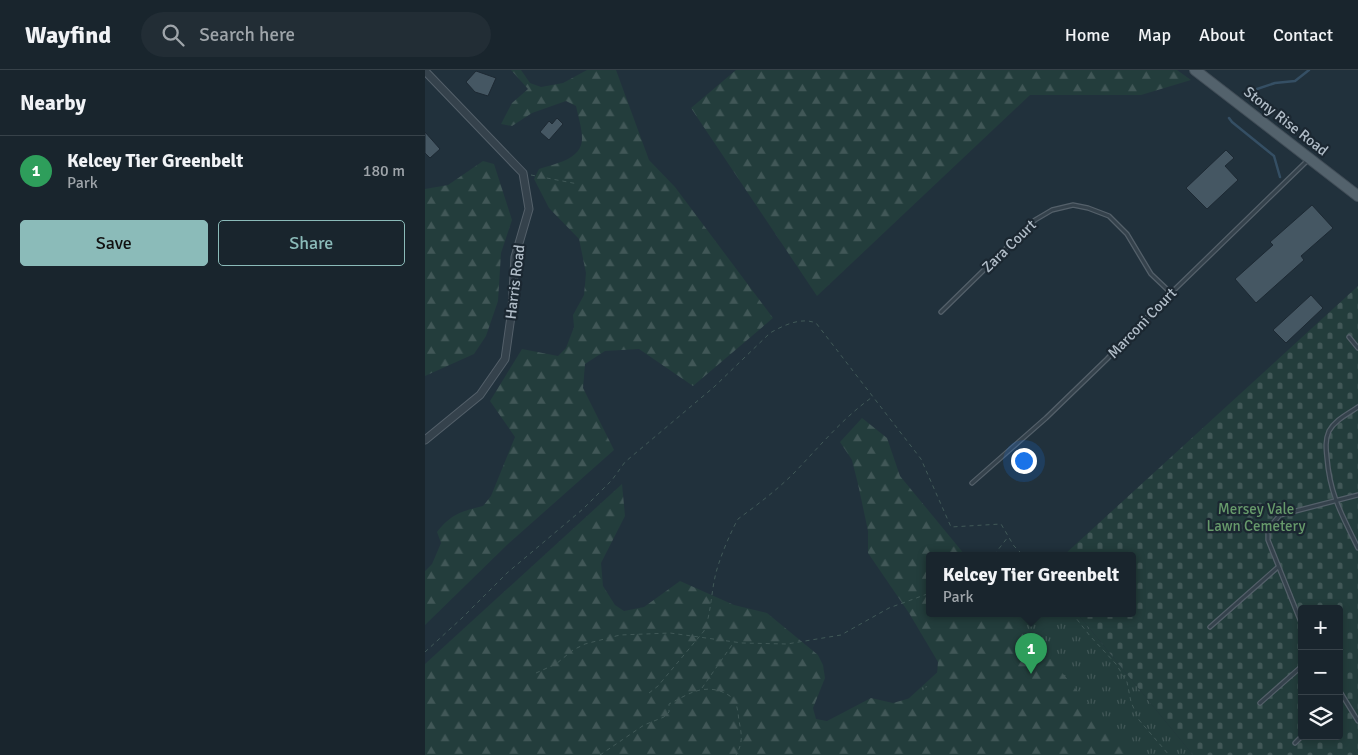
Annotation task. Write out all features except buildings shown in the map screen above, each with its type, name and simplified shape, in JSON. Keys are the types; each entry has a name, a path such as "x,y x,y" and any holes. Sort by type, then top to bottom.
{"main road":[{"name":"Stony Rise Road","path":"1195,70 1358,196"}],"street":[{"path":"425,71 523,173"},
{"name":"Harris Road","path":"425,440 480,395 505,359 512,309 515,257 529,209 523,173"}],"lane":[{"name":"Marconi Court","path":"972,483 1047,418 1171,293 1310,158"},
{"name":"Zara Court","path":"941,312 1035,220 1052,210 1073,206 1088,208 1109,216 1127,234 1151,274 1171,293"},
{"path":"1349,337 1358,348"},
{"path":"1358,407 1336,422 1329,432 1326,442 1328,476 1335,501 1358,548"},
{"path":"1298,615 1268,540 1268,529 1280,515 1358,494"},
{"path":"1210,627 1278,567"},
{"path":"1261,703 1298,670"},
{"path":"1342,695 1358,721"},
{"path":"1295,743 1298,740"}],"path":[{"path":"523,173 577,184"},
{"path":"425,652 462,618 507,572 583,509 613,480 625,462 714,387 770,333 781,326 807,319 816,323 921,459 951,527 1001,524 1014,546 1020,552"},
{"path":"649,693 658,686 704,631 708,621 715,575 733,527 738,520 793,474 823,441 859,407 873,397"},
{"path":"997,552 1008,536"},
{"path":"536,673 556,664 579,647 620,635 670,633 734,642 787,644 841,635 889,608 926,594"},
{"path":"1075,617 1116,664 1127,682 1131,702 1139,720 1169,755"},
{"path":"701,689 734,642"},
{"path":"600,755 643,725 664,717 669,712 669,704 701,689 711,688 726,693 733,698 736,705 742,739 741,747 736,755"}],"green space":[{"path":"511,70 521,70 530,83 541,87 563,83 587,70 616,70 649,160 675,187 773,318 693,386 639,349 605,351 585,364 583,388 614,450 508,544 425,625 425,571 432,564 441,543 437,532 457,514 483,506 491,496 515,437 490,401 522,349 558,356 566,348 574,327 573,315 584,295 586,273 579,239 549,208 534,179 539,169 567,160 578,151 582,138 576,106 566,101 532,113 512,126 501,124 512,103 528,89"},
{"path":"736,70 1177,70 1191,80 1141,95 1030,95 817,296 691,108"},
{"path":"483,161 494,164 512,220 501,253 498,301 486,336 474,354 425,376 425,189 448,185"},
{"name":"Mersey Vale Lawn Cemetery","path":"1358,286 1358,755 1193,755 1080,617 1136,617 1136,552 1067,552"},
{"path":"862,418 887,438 900,476 963,552 926,552 926,617 1015,617 1131,755 425,755 425,664 622,484 625,516 601,563 603,586 615,605 624,611 644,607 680,581 734,605 767,613 818,655 823,665 825,678 813,708 816,719 827,721 871,698 893,703 914,697 932,683 937,674 938,662 909,613 868,553 868,531 852,460 840,442"},
{"path":"998,617 1080,617 1193,755 847,755"}],"waterway":[{"path":"1251,91 1275,83 1295,81 1309,70"},
{"path":"1229,118 1274,156 1280,177"}],"place":[{"name":"Kelcey Tier Greenbelt","path":"1031,674"}]}
